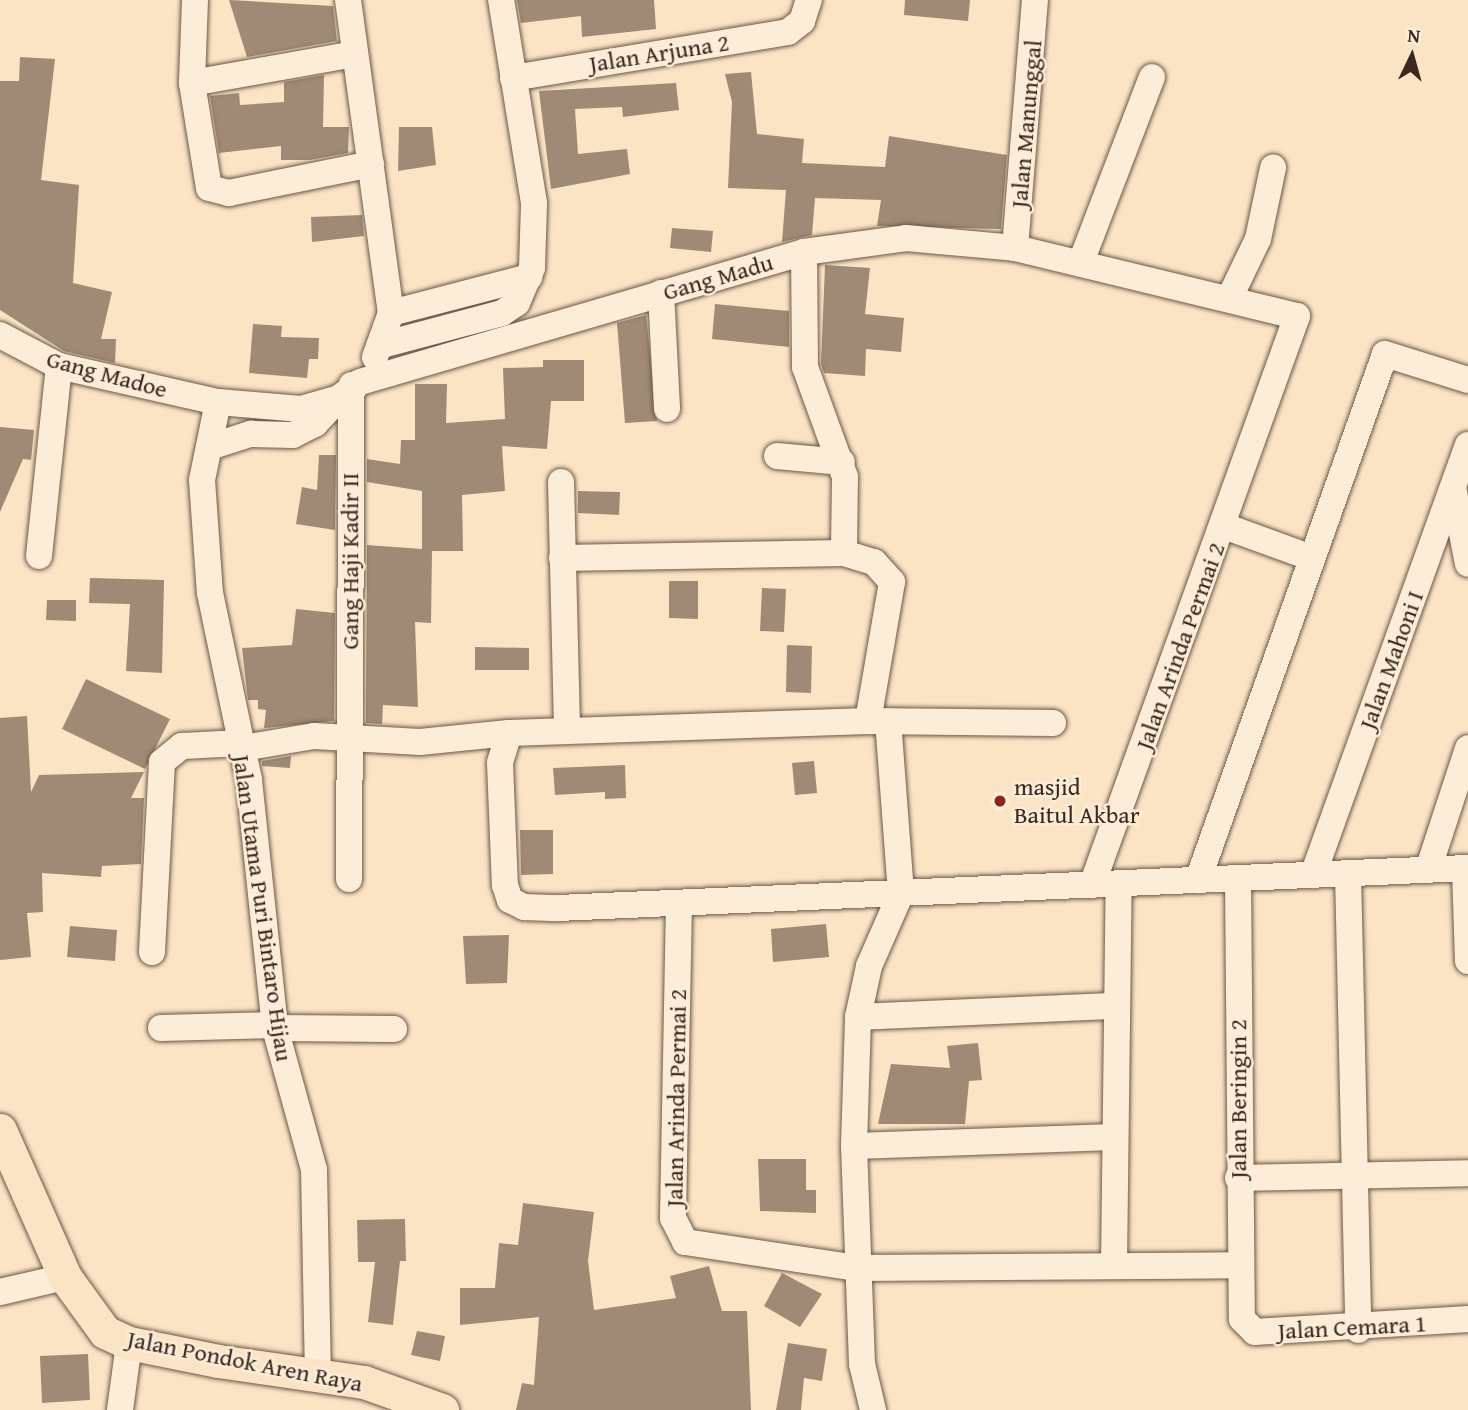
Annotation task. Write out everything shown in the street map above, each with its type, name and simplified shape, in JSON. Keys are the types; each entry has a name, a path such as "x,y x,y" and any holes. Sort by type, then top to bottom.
{"main road":[{"name":"Jalan Pondok Aren Raya","path":"0,1130 65,1277 105,1332 129,1343 318,1371 442,1410"}],"street":[{"path":"195,0 192,83 209,188 219,192 371,164"},
{"path":"213,446 251,434 293,435 315,424 350,388 382,345 391,313 348,0"},
{"path":"382,345 502,313 517,303 529,277 536,248 534,203 501,0"},
{"name":"Jalan Manunggal","path":"1015,248 1035,0"},
{"name":"Jalan Arjuna 2","path":"513,78 788,32 805,10"},
{"path":"192,83 354,54"},
{"path":"1081,262 1152,77"},
{"path":"1231,295 1258,239 1273,168"},
{"name":"Gang Madu","path":"218,402 302,409 350,388 804,252 906,238 1015,248 1231,295 1297,316 1293,329"},
{"path":"804,252 805,367 842,462 844,553"},
{"path":"391,313 529,277"},
{"path":"661,293 667,409"},
{"name":"Jalan Arinda Permai 2","path":"1092,885 1293,329"},
{"name":"Gang Madoe","path":"0,335 59,366 218,402"},
{"path":"1198,880 1385,354 1468,380"},
{"path":"39,556 59,366"},
{"name":"Gang Haji Kadir II","path":"349,879 350,388"},
{"name":"Jalan Utama Puri Bintaro Hijau","path":"218,402 213,446 202,480 210,593 242,746 263,872 275,1026 314,1170 318,1371"},
{"name":"Jalan Mahoni I","path":"1313,875 1468,445"},
{"path":"777,456 842,462"},
{"path":"561,482 567,729"},
{"path":"1454,490 1468,564"},
{"name":"Jalan Arinda Permai 2","path":"1224,526 1312,558"},
{"path":"562,558 844,553 874,562 891,582 878,721 901,893 869,966 858,1017 854,1146 856,1268 862,1364 873,1410"},
{"path":"152,952 162,762 182,746 242,746 349,737 431,741 567,729 878,721 1053,723"},
{"path":"509,733 500,763 510,900 558,908 1466,868 1468,961"},
{"path":"1428,870 1468,748"},
{"path":"1348,873 1358,1329"},
{"name":"Jalan Beringin 2","path":"1238,878 1238,1265 1242,1319"},
{"path":"1114,1266 1115,1006 1119,883"},
{"name":"Jalan Arinda Permai 2","path":"679,903 677,1232 703,1250 856,1268 1238,1265"},
{"path":"858,1017 1115,1006"},
{"path":"161,1028 275,1026 394,1029"},
{"path":"854,1146 1115,1137"},
{"path":"1238,1178 1468,1173"},
{"path":"0,1292 65,1277"},
{"name":"Jalan Cemara 1","path":"1242,1319 1255,1332 1358,1329 1468,1319"},
{"path":"120,1410 129,1343"}],"building":[{"path":"229,0 333,6 337,41 247,57"},
{"path":"517,0 654,0 656,29 582,37 581,16 521,23"},
{"path":"905,0 970,0 968,21 904,15"},
{"path":"20,57 55,59 41,180 79,185 73,283 112,292 101,339 116,339 115,363 64,351 0,310 0,81 19,81"},
{"path":"751,72 757,134 804,139 802,163 885,167 889,136 1007,155 1001,229 877,226 881,200 815,198 812,235 782,242 786,190 728,188 732,102 725,74"},
{"path":"324,75 323,127 349,127 348,153 310,160 281,160 281,146 219,153 210,96 239,93 240,105 284,102 284,82"},
{"path":"676,83 679,110 623,117 622,107 575,109 578,154 627,149 630,174 551,189 539,91"},
{"path":"399,127 432,127 436,165 398,171"},
{"path":"362,215 364,236 312,242 311,217"},
{"path":"672,228 713,231 711,252 670,248"},
{"path":"825,265 870,268 865,314 904,318 901,352 866,349 865,376 824,373 821,364"},
{"path":"715,304 789,311 789,347 712,339"},
{"path":"646,315 657,421 625,423 617,323"},
{"path":"253,324 282,326 281,337 319,338 318,359 309,359 307,378 249,373"},
{"path":"543,360 584,360 584,401 551,401 547,449 502,446 505,491 462,495 463,551 432,551 431,623 415,622 418,707 383,705 382,724 366,723 367,545 422,549 422,491 367,482 367,459 400,464 401,440 415,440 415,384 447,384 446,423 505,419 503,368 543,367"},
{"path":"0,427 34,430 31,460 23,459 0,512"},
{"path":"319,455 336,455 335,530 296,524 302,487 317,490"},
{"path":"578,491 620,492 619,515 578,513"},
{"path":"90,578 164,580 162,673 126,671 130,604 89,603"},
{"path":"669,581 698,581 698,619 669,618"},
{"path":"762,588 786,589 784,632 760,631"},
{"path":"47,600 76,600 76,621 46,620"},
{"path":"296,609 335,613 334,721 264,728 266,710 258,709 258,700 248,700 242,648 292,645"},
{"path":"787,645 812,646 811,693 786,692"},
{"path":"475,647 529,648 529,670 475,670"},
{"path":"86,679 170,719 145,769 62,729"},
{"path":"27,716 31,792 39,775 144,772 131,798 144,798 141,864 102,866 101,877 42,873 43,912 27,913 31,957 0,960 0,718"},
{"path":"291,756 290,768 262,766 262,761"},
{"path":"814,761 817,793 795,795 792,763"},
{"path":"625,765 626,798 605,799 605,792 555,795 553,768"},
{"path":"520,830 553,830 553,874 521,875"},
{"path":"826,924 829,957 773,962 771,929"},
{"path":"70,926 117,930 115,961 67,957"},
{"path":"509,935 507,983 466,984 463,936"},
{"path":"978,1043 982,1080 969,1081 965,1124 878,1124 891,1064 950,1068 947,1046"},
{"path":"758,1159 806,1159 806,1190 816,1190 816,1213 760,1211"},
{"path":"523,1203 594,1212 588,1261 594,1310 676,1298 670,1276 709,1266 722,1311 747,1311 751,1410 516,1410 522,1383 534,1385 539,1317 460,1325 460,1288 495,1288 499,1243 518,1245"},
{"path":"405,1219 406,1261 400,1261 393,1325 368,1322 375,1262 358,1262 357,1220"},
{"path":"782,1273 822,1294 800,1327 764,1306"},
{"path":"417,1331 445,1336 440,1361 411,1355"},
{"path":"788,1343 827,1349 822,1381 804,1378 801,1410 776,1410"},
{"path":"88,1354 90,1400 42,1403 40,1356"}],"place":[{"name":"masjid Baitul Akbar","path":"1000,801"}]}
